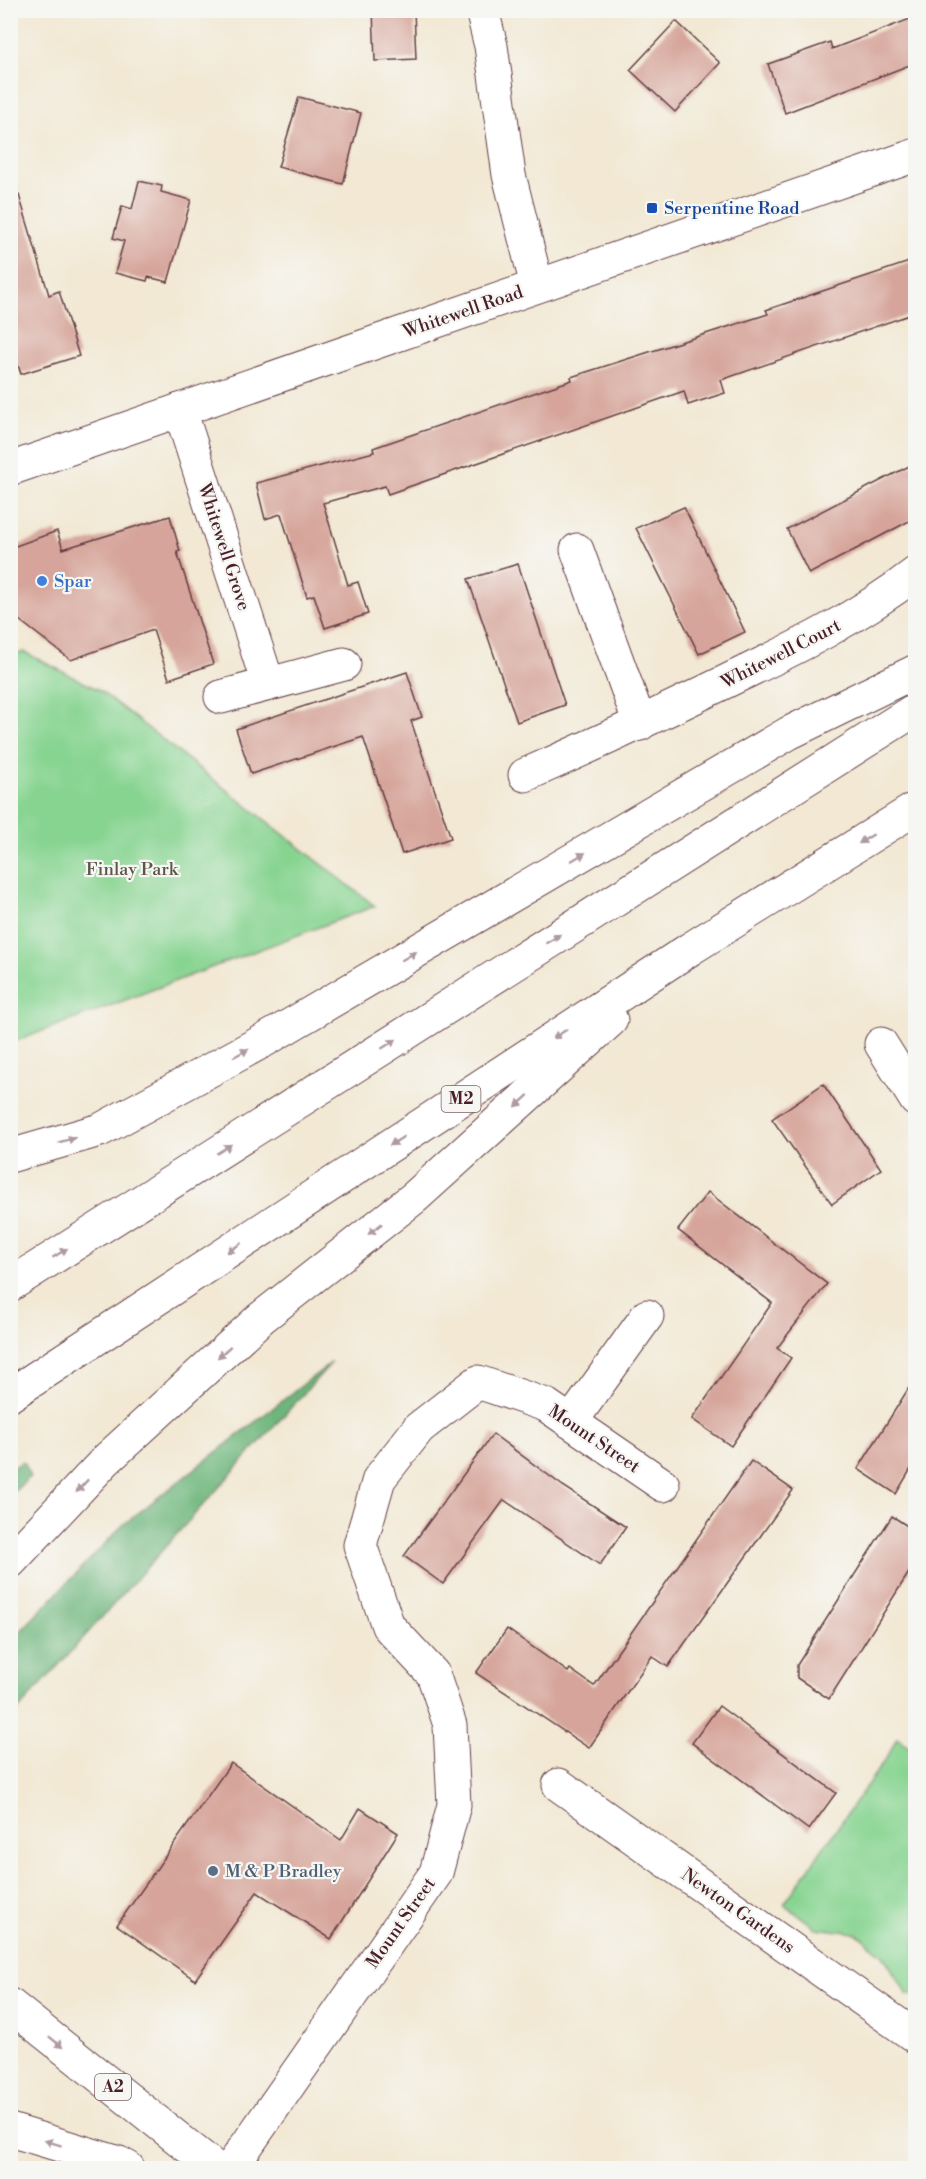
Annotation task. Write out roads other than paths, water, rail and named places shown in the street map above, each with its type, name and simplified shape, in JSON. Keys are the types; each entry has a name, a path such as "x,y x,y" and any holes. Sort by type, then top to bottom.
{"main road":[{"path":"482,10 490,46 509,175 537,286"},
{"name":"Whitewell Road","path":"10,469 915,155"},
{"name":"Whitewell Grove","path":"180,410 268,684"},
{"path":"577,550 640,724"},
{"name":"Whitewell Court","path":"525,775 640,724 821,636 887,595 915,573"},
{"path":"220,697 344,664"},
{"path":"10,1156 100,1130 265,1040 789,732 915,671"},
{"path":"10,1285 915,709"},
{"name":"M2","path":"10,1395 690,949 915,808"},
{"path":"10,1562 106,1460 253,1326 415,1197 690,949"},
{"path":"881,1044 915,1100"},
{"path":"571,1422 647,1316"},
{"name":"Mount Street","path":"231,2169 436,1873 454,1805 450,1725 433,1674 388,1626 360,1545 379,1479 419,1428 478,1382 546,1405 663,1485"},
{"name":"Newton Gardens","path":"560,1785 915,2037"},
{"name":"A2","path":"10,2006 215,2169"},
{"path":"10,2130 119,2163 128,2169"}],"place":[{"name":"Serpentine Road","path":"652,208"},
{"name":"Spar","path":"42,581"},
{"name":"M & P Bradley","path":"213,1871"}],"park label":[{"name":"Finlay Park","path":"132,869"}]}
